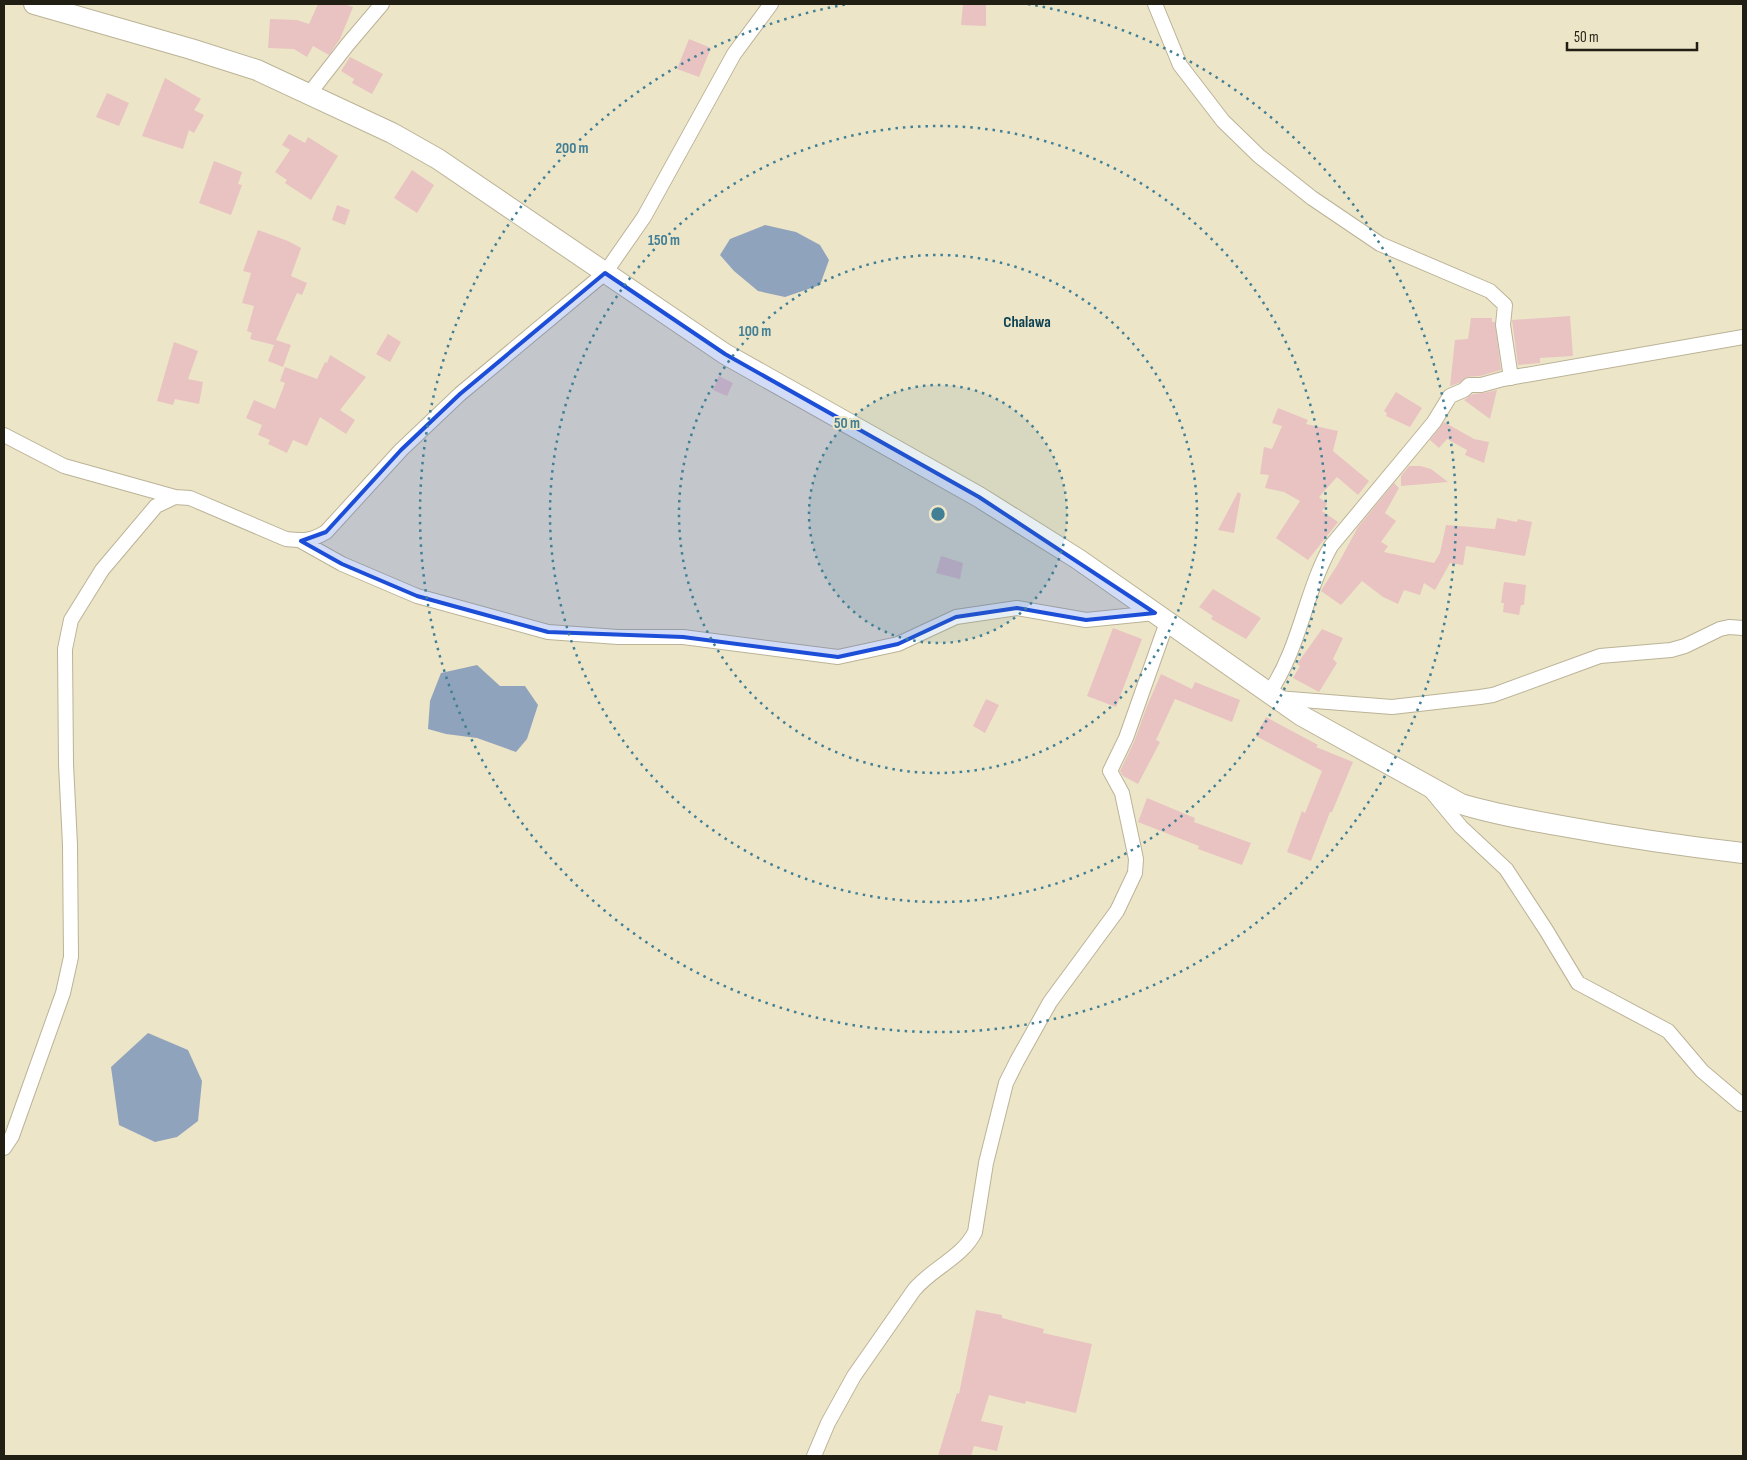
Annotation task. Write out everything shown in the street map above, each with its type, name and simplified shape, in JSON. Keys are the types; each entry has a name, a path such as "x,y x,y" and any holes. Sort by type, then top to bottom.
{"street":[{"path":"34,4 257,70 392,133 438,159 724,354 979,497 1078,559 1302,716 1461,804 1527,820 1614,836 1743,853"},
{"path":"309,94 382,4"},
{"path":"4,435 64,466 175,498 190,498 286,539 301,541 314,539 326,532 401,450 460,394 605,273 644,217 734,54 771,4"},
{"path":"1155,4 1180,65 1223,121 1259,156 1312,198 1380,244 1490,291 1505,305 1503,325 1511,378"},
{"path":"1273,695 1290,656 1323,560 1331,546 1425,434 1450,396 1464,390 1469,385 1481,385 1743,337"},
{"path":"4,1148 12,1136 49,1033 63,993 71,957 65,649 71,620 102,570 156,506 175,498"},
{"path":"301,541 342,564 417,596 548,632 618,637 683,637 838,657 898,644 956,617 1017,608 1086,620 1161,618"},
{"path":"814,1456 828,1423 854,1376 914,1290 923,1279 970,1242 975,1232 986,1163 1006,1083 1016,1060 1050,1002 1117,911 1135,873 1136,859 1122,793 1110,771 1126,738 1161,618"},
{"path":"1273,695 1392,707 1480,697 1493,695 1600,656 1671,650 1685,646 1720,629 1729,627 1743,628"},
{"path":"1428,786 1461,827 1506,869 1578,983 1668,1031 1702,1071 1741,1104"}],"highlighted area":[{"path":"605,273 725,354 979,497 1155,613 1086,620 1017,608 956,617 898,644 838,657 683,637 548,632 417,596 342,564 301,541 326,532 401,450 460,394"}],"water":[{"path":"765,225 796,232 820,245 829,260 820,285 785,297 758,291 734,271 720,255 730,239"},
{"path":"477,665 500,686 525,686 538,705 527,739 516,752 477,738 446,734 428,729 430,701 441,673"},
{"path":"148,1033 188,1050 202,1081 198,1121 177,1137 155,1142 119,1125 111,1067"}],"building":[{"path":"318,4 344,4 353,7 340,39 329,55 313,46 307,57 294,49 268,48 270,19 297,20 309,24"},
{"path":"963,4 986,4 986,26 961,25"},
{"path":"689,39 711,48 699,77 677,69"},
{"path":"350,57 383,74 372,94 352,83 354,79 341,71"},
{"path":"165,78 201,99 194,110 204,115 194,133 189,130 183,149 142,136"},
{"path":"107,93 129,103 119,126 96,117"},
{"path":"289,134 305,143 308,137 338,156 311,200 285,183 287,180 275,172 290,150 282,145"},
{"path":"214,161 242,172 238,184 242,185 231,215 199,203"},
{"path":"412,170 434,185 417,213 394,198"},
{"path":"337,205 350,210 345,225 332,220"},
{"path":"258,230 301,248 291,276 307,283 302,295 297,293 276,340 291,345 283,367 268,361 274,345 250,339 252,333 247,331 254,306 242,303 251,273 243,271"},
{"path":"1570,316 1573,356 1540,358 1540,363 1518,365 1512,320"},
{"path":"1471,318 1492,318 1492,322 1495,322 1501,370 1480,376 1466,377 1459,383 1450,386 1455,340 1468,339"},
{"path":"388,334 401,342 390,362 376,354"},
{"path":"174,342 198,351 188,379 203,382 199,404 175,399 173,405 157,401"},
{"path":"330,355 366,377 340,410 355,420 346,434 320,417 307,446 293,440 287,453 268,444 270,440 258,435 262,425 246,418 254,400 275,409 285,383 280,381 285,367 317,379"},
{"path":"719,376 733,383 727,396 713,390"},
{"path":"1497,390 1490,419 1464,400 1473,394"},
{"path":"1396,392 1422,408 1410,427 1386,416 1387,413 1384,411"},
{"path":"1278,408 1308,420 1306,424 1338,431 1333,451 1369,481 1358,495 1337,477 1319,497 1327,504 1322,511 1338,522 1308,560 1276,538 1300,501 1284,492 1265,488 1269,475 1260,474 1264,447 1272,449 1282,426 1272,423"},
{"path":"1444,422 1474,439 1489,442 1484,463 1465,455 1467,450 1447,439 1439,448 1430,440"},
{"path":"1409,466 1431,469 1448,482 1401,486 1401,476"},
{"path":"1394,483 1399,488 1385,513 1396,521 1381,542 1388,546 1384,552 1434,563 1440,553 1446,525 1495,529 1497,518 1517,522 1518,519 1532,522 1525,556 1466,546 1463,565 1450,563 1435,590 1424,583 1420,595 1404,590 1398,604 1383,597 1362,581 1341,605 1321,591 1358,527"},
{"path":"1238,492 1241,494 1234,533 1218,530"},
{"path":"941,556 963,563 960,579 936,573"},
{"path":"1504,582 1526,585 1524,605 1521,605 1519,615 1503,612 1504,603 1501,603"},
{"path":"1213,589 1261,618 1246,639 1211,619 1213,616 1199,607"},
{"path":"1113,628 1142,639 1116,707 1087,696"},
{"path":"1322,629 1343,638 1333,659 1337,663 1319,692 1293,678 1300,666 1297,664"},
{"path":"1161,674 1192,689 1195,682 1240,700 1232,722 1175,699 1156,740 1160,742 1138,784 1123,776 1120,771 1134,742"},
{"path":"986,699 999,705 985,733 973,726"},
{"path":"1266,717 1318,745 1316,747 1353,762 1332,812 1330,812 1311,861 1287,852 1302,811 1305,813 1322,771 1256,736"},
{"path":"1147,798 1195,818 1194,822 1251,843 1242,865 1198,849 1199,846 1138,822"},
{"path":"976,1310 1002,1315 1002,1318 1044,1329 1043,1333 1092,1344 1076,1413 1026,1401 1025,1404 989,1395 981,1421 1003,1426 997,1451 974,1446 971,1456 938,1456 957,1393 959,1394"}],"district":[{"name":"Chalawa","path":"1027,321"}]}
